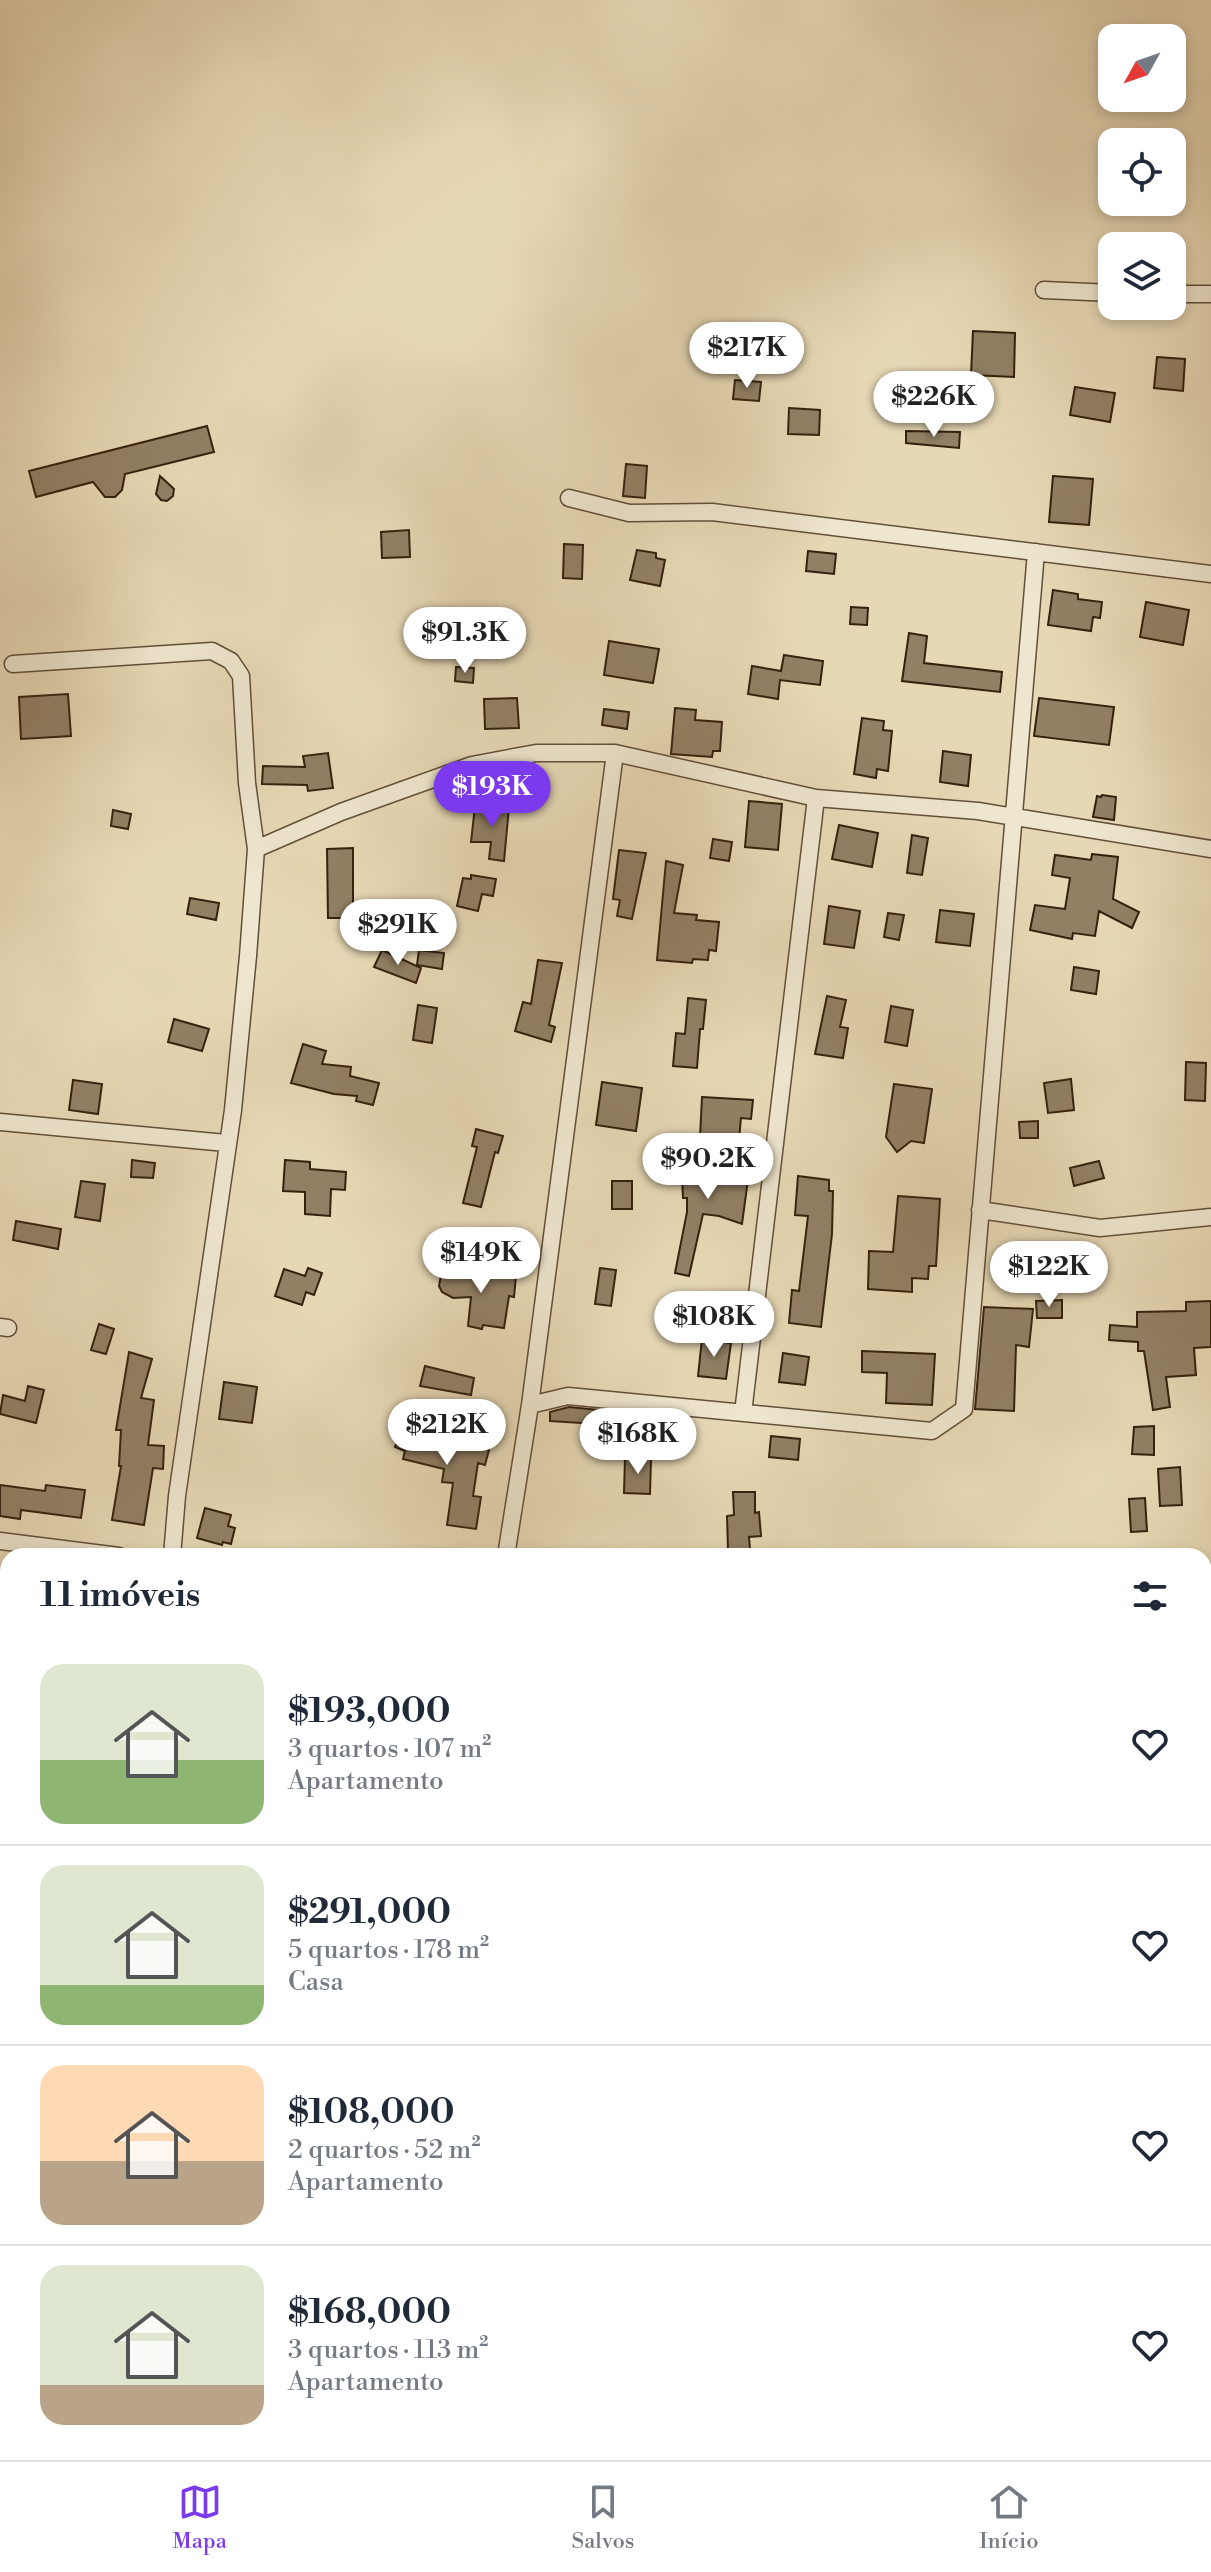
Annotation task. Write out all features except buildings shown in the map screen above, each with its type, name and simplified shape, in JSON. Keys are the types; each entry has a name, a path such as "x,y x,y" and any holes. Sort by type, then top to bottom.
{"street":[{"path":"1044,290 1098,292"},
{"path":"1186,294 1211,294"},
{"path":"569,498 629,513 712,512 1211,574"},
{"path":"530,1405 568,1396 932,1431 964,1409 1036,552"},
{"path":"13,664 212,651 231,661 241,676 247,783 256,849 241,1041 177,1496 173,1548"},
{"path":"256,849 341,812 472,765 536,753 615,753 816,798 978,811 1211,849"},
{"path":"507,1548 530,1405 615,753"},
{"path":"743,1413 816,798"},
{"path":"0,1122 226,1143"},
{"path":"980,1210 1100,1228 1211,1217"},
{"path":"0,1541 56,1548"}]}
